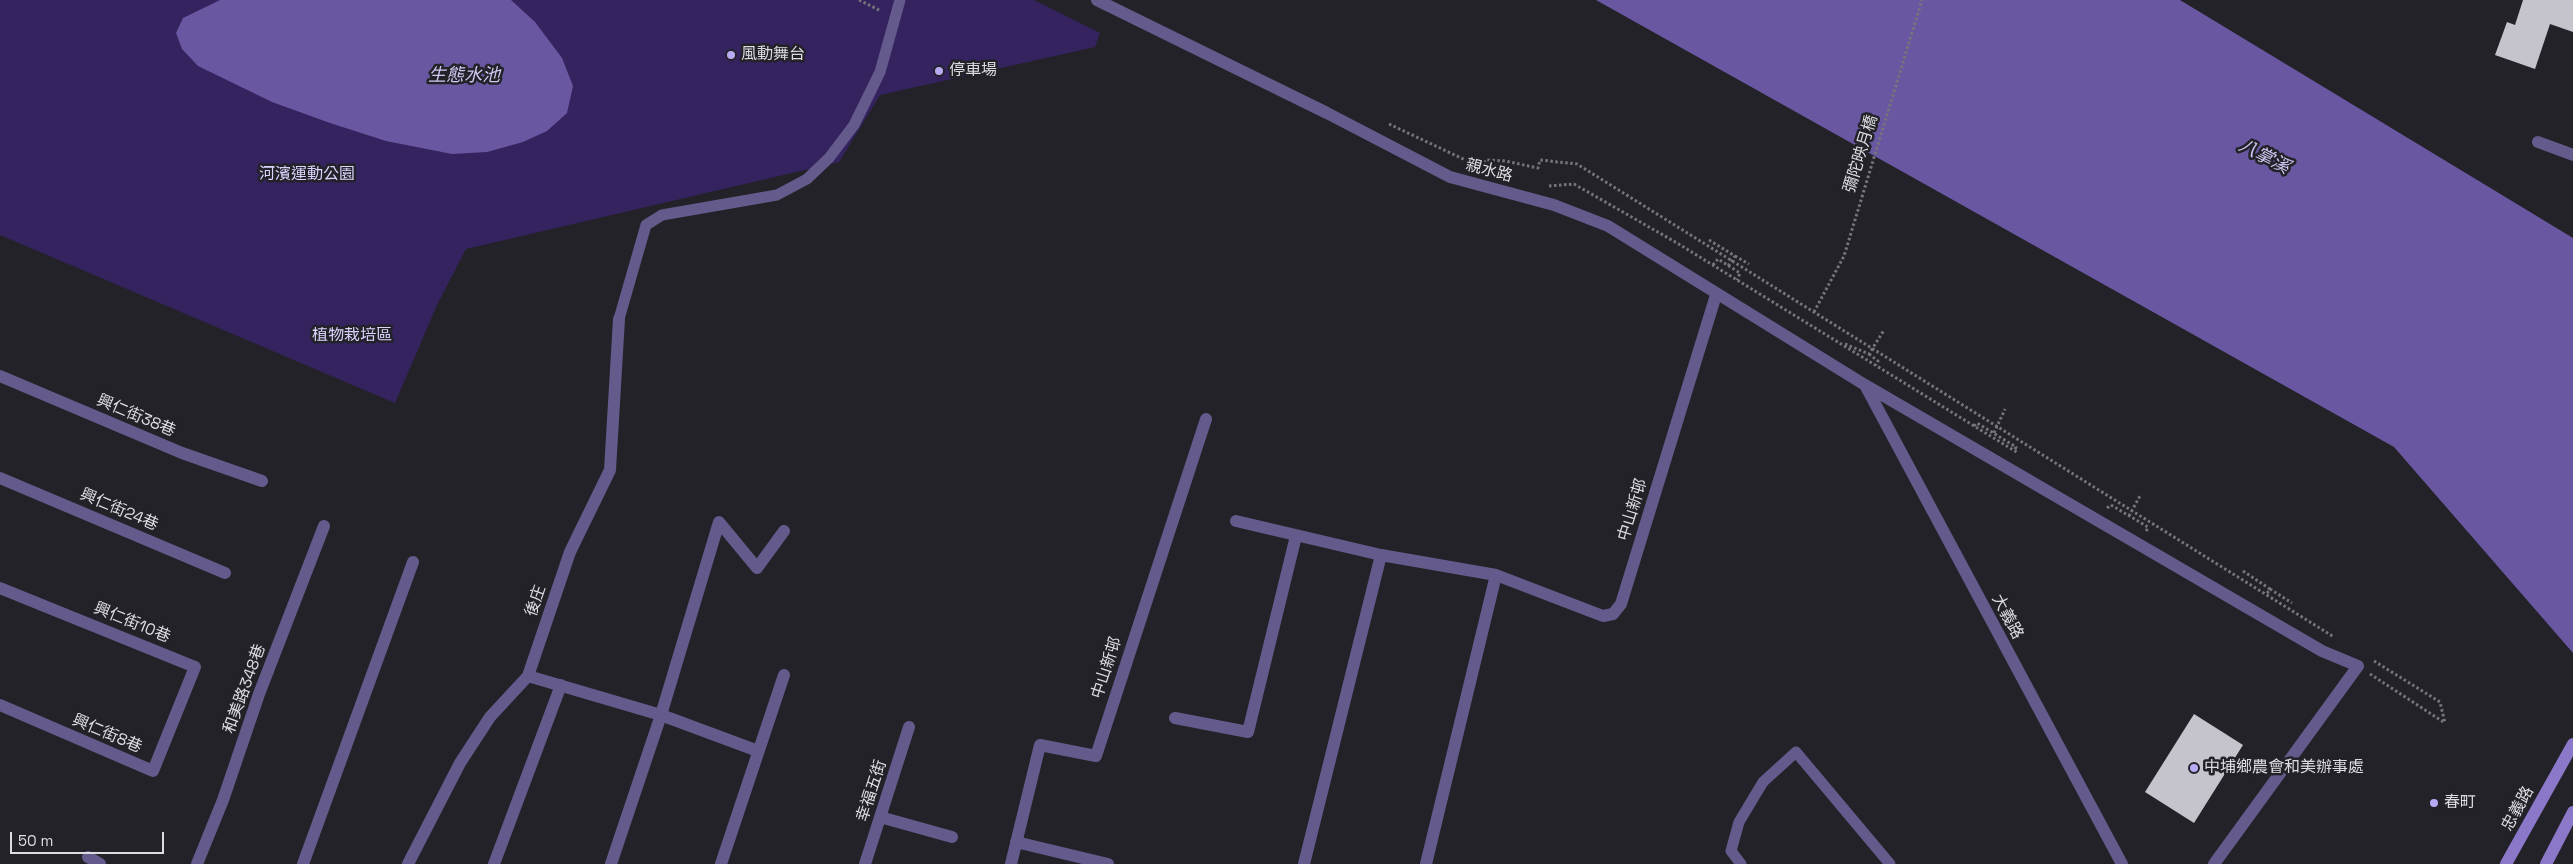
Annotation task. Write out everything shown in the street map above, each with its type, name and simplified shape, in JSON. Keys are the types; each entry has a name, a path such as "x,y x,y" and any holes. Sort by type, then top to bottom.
{"street":[{"name":"親水路","path":"1097,0 1327,113 1450,177 1554,205 1608,226 1865,385 2322,651 2362,661"},
{"path":"2538,142 2573,155"},
{"name":"中山新邨","path":"1236,521 1382,554 1496,575 1603,616 1613,614 1621,604 1716,294"},
{"name":"後庄","path":"408,864 460,763 490,717 528,676 570,552 610,470 619,320"},
{"name":"興仁街38巷","path":"0,376 182,453 262,481"},
{"name":"大義路","path":"1865,385 2122,864"},
{"name":"中山新邨","path":"1011,864 1040,746 1096,756 1206,419"},
{"name":"興仁街24巷","path":"0,478 225,573"},
{"path":"611,864 661,716 719,522 757,568 784,531"},
{"name":"和美路348巷","path":"197,864 223,800 259,694 324,526"},
{"path":"1175,718 1248,732 1296,536"},
{"path":"1304,864 1382,554"},
{"path":"302,864 413,562"},
{"path":"1426,864 1496,575"},
{"name":"興仁街10巷","path":"0,588 195,667 172,723"},
{"path":"2214,864 2362,661"},
{"path":"721,864 784,675"},
{"path":"528,676 661,716 758,751"},
{"path":"494,864 561,685"},
{"name":"興仁街8巷","path":"0,705 153,771 172,723"},
{"name":"幸福五街","path":"866,864 909,727"},
{"name":"忠義路","path":"2506,864 2573,744"},
{"path":"2546,864 2573,812"},
{"path":"880,817 952,837"},
{"path":"1016,842 1108,864"},
{"path":"88,857 100,864"}],"lane":[{"path":"619,320 646,225 662,214 777,195 807,180 829,158 854,125 880,72 900,0"},
{"path":"1741,864 1731,852 1740,822 1762,782 1796,752 1890,864"}],"path":[{"path":"859,0 895,20"},
{"name":"彌陀映月橋","path":"1814,312 1844,256 1922,0"},
{"path":"1482,167 1485,160 1505,161 1538,168 1540,160 1577,164 1996,427 2341,640"},
{"path":"1709,240 1749,264"},
{"path":"1728,266 1735,256"},
{"path":"1713,265 1718,259 1740,273 1737,280"},
{"path":"1869,354 1884,330"},
{"path":"1833,339 1869,354 1878,361 1876,365"},
{"path":"1994,433 2006,409"},
{"path":"1974,426 1977,423 1994,433 2016,447 2014,450"},
{"path":"2129,516 2141,494"},
{"path":"2111,505 2148,527"},
{"path":"2243,571 2292,603"},
{"path":"2266,594 2270,589"},
{"path":"2362,661 2440,702 2445,723 2362,661"}],"green space":[{"name":"河濱運動公園","path":"0,0 1034,0 1100,33 1095,47 880,95 839,162 466,249 437,305 395,403 0,235"}],"water":[{"name":"生態水池","path":"220,0 511,0 535,22 562,58 573,86 567,113 547,131 523,142 487,152 452,154 386,141 330,123 272,102 198,66 182,49 176,33 183,18"},
{"name":"八掌溪","path":"1596,0 2180,0 2573,238 2573,653 2394,447"}],"building":[{"path":"2523,0 2573,0 2573,32 2550,24 2535,69 2495,55 2507,22 2515,25"},
{"name":"中埔鄉農會和美辦事處","path":"2194,714 2243,745 2194,823 2145,792"}],"place":[{"name":"風動舞台","path":"731,55"},
{"name":"停車場","path":"939,71"},
{"name":"中埔鄉農會和美辦事處","path":"2194,768"},
{"name":"春町","path":"2434,803"}],"park label":[{"name":"植物栽培區","path":"352,336"}]}
